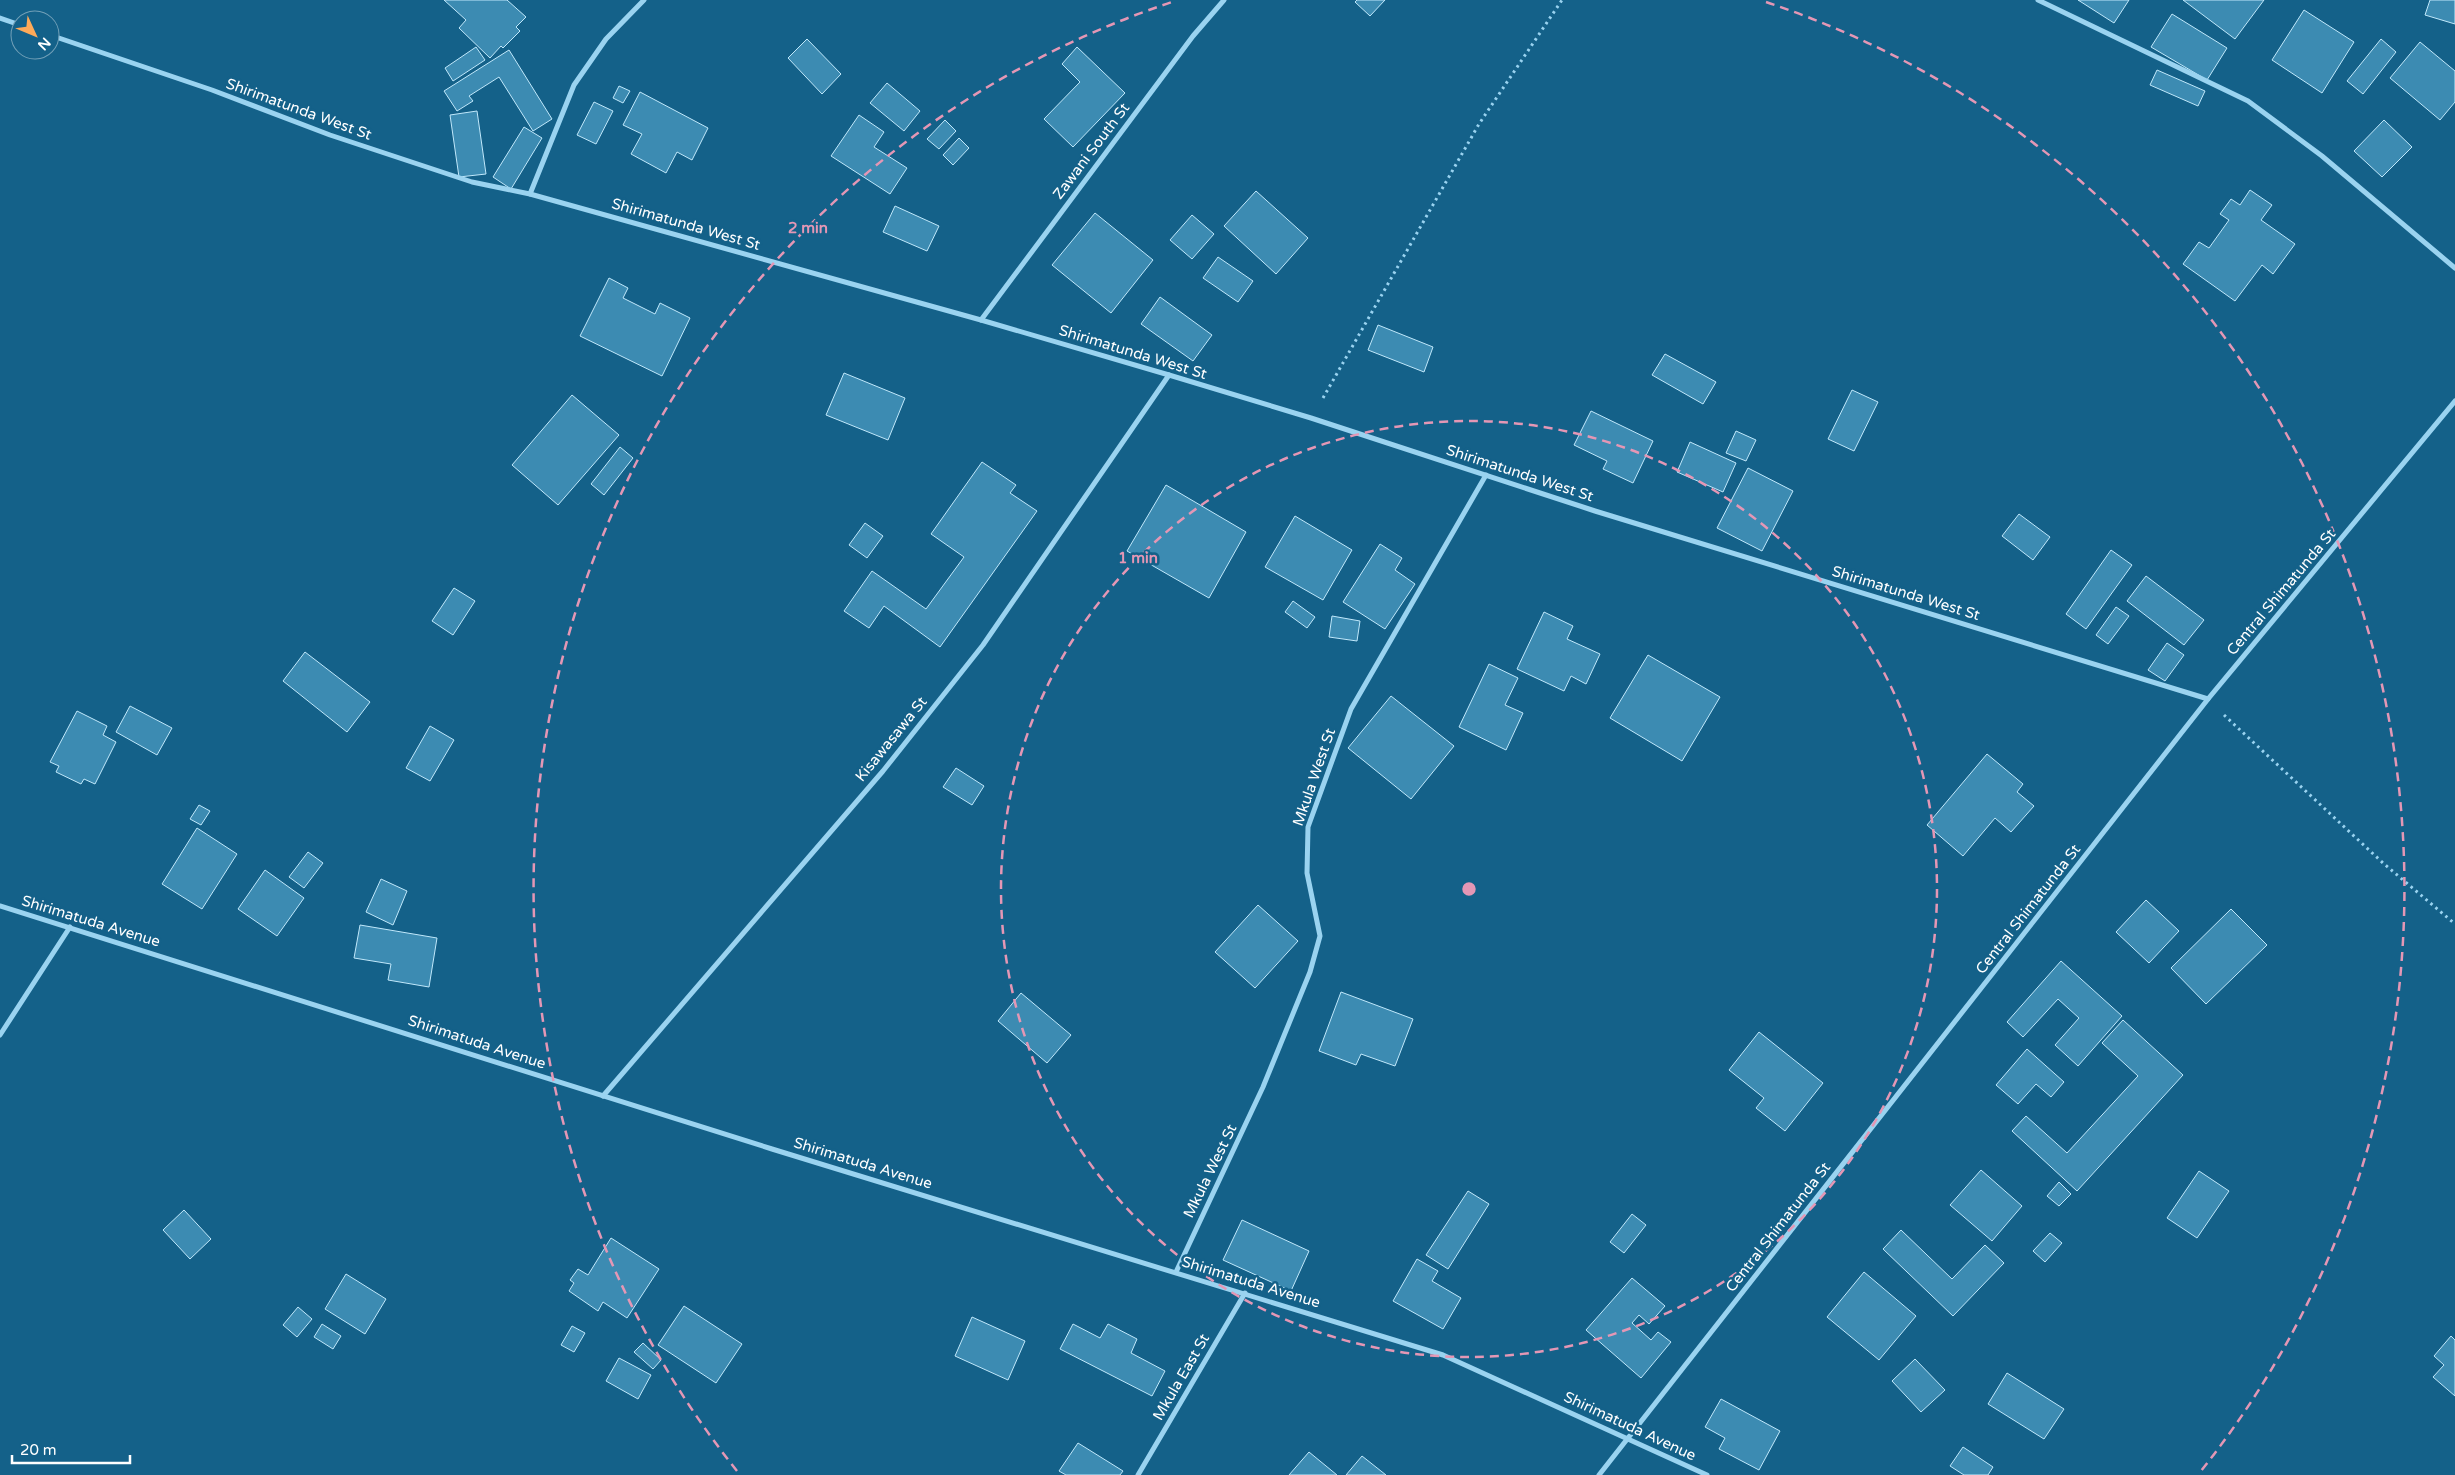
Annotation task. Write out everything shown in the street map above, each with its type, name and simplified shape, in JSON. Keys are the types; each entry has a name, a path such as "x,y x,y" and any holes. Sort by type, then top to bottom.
{"street":[{"path":"530,194 574,85 606,39 644,0"},
{"name":"Zawani South St","path":"981,320 1193,36 1224,0"},
{"path":"2038,0 2248,101 2322,156 2455,268"},
{"name":"Shirimatunda West St","path":"60,38 472,182 530,194 981,320 1168,375 2208,699"},
{"name":"Kisawasawa St","path":"603,1096 883,772 983,645 1168,375"},
{"name":"Central Shimatunda St","path":"1599,1475 2208,699 2455,400"},
{"name":"Mkula West St","path":"1176,1272 1264,1087 1310,972 1320,936 1307,874 1308,827 1351,709 1486,475"},
{"name":"Shirimatuda Avenue","path":"0,906 603,1096 1443,1355 1707,1475"},
{"path":"0,1035 70,927"},
{"name":"Mkula East St","path":"1138,1475 1245,1293"}],"path":[{"path":"1311,418 1479,124 1562,0"},
{"path":"2208,699 2383,862 2455,924"}],"building":[{"path":"444,0 507,0 526,17 516,27 520,31 503,48 501,46 490,58 459,28 466,20"},
{"path":"1357,0 1385,0 1370,16 1355,2"},
{"path":"2078,0 2129,0 2114,23"},
{"path":"2183,0 2264,0 2235,39"},
{"path":"2430,0 2455,0 2455,24 2425,15"},
{"path":"2304,10 2354,42 2322,93 2272,60"},
{"path":"2172,14 2227,48 2207,80 2151,47"},
{"path":"807,39 841,74 822,94 788,58"},
{"path":"2381,39 2396,52 2363,94 2347,81"},
{"path":"2420,42 2455,71 2455,102 2440,120 2390,78"},
{"path":"476,47 485,60 453,81 445,68"},
{"path":"1077,47 1125,93 1073,147 1044,119 1080,82 1062,64"},
{"path":"509,50 552,119 533,131 499,77 469,96 473,101 457,111 444,91"},
{"path":"2157,70 2205,91 2198,106 2150,85"},
{"path":"887,83 920,111 904,131 870,103"},
{"path":"619,86 630,91 623,103 613,98"},
{"path":"640,92 708,128 692,160 677,152 666,173 631,154 642,134 623,125"},
{"path":"594,102 613,111 596,144 577,135"},
{"path":"477,111 486,174 459,177 450,115"},
{"path":"859,115 884,132 874,147 907,168 890,194 831,156"},
{"path":"945,120 956,131 939,149 927,139"},
{"path":"2384,120 2412,147 2382,177 2354,151"},
{"path":"524,127 542,138 511,189 493,177"},
{"path":"959,138 969,148 953,165 943,155"},
{"path":"2250,190 2272,205 2261,220 2295,244 2273,274 2262,265 2235,301 2183,264 2199,242 2209,248 2229,220 2220,214 2231,199 2240,205"},
{"path":"1256,191 1308,238 1276,274 1224,226"},
{"path":"895,206 939,226 927,251 883,232"},
{"path":"1095,213 1153,260 1111,313 1052,265"},
{"path":"1192,215 1214,234 1192,259 1170,240"},
{"path":"1218,257 1253,281 1238,302 1203,278"},
{"path":"609,278 628,288 623,298 655,314 660,303 690,318 662,376 580,336"},
{"path":"1160,297 1212,335 1193,361 1141,324"},
{"path":"1378,325 1433,347 1424,372 1368,350"},
{"path":"1665,354 1716,382 1703,404 1652,375"},
{"path":"844,373 905,398 888,440 826,415"},
{"path":"1852,390 1878,402 1854,451 1828,439"},
{"path":"572,395 619,435 558,505 512,465"},
{"path":"1591,411 1653,441 1633,483 1603,469 1607,461 1574,445"},
{"path":"1736,431 1756,440 1746,461 1726,453"},
{"path":"1690,442 1736,463 1723,492 1677,472"},
{"path":"620,447 633,458 604,495 591,484"},
{"path":"982,462 1016,485 1010,493 1037,511 940,647 884,606 869,628 844,611 872,571 926,609 964,557 931,534"},
{"path":"1748,468 1793,491 1762,551 1717,528"},
{"path":"1166,485 1246,532 1209,598 1127,551"},
{"path":"2019,514 2050,537 2033,560 2002,536"},
{"path":"1295,516 1352,550 1323,600 1265,567"},
{"path":"865,523 883,536 867,558 849,545"},
{"path":"1380,544 1402,558 1395,570 1415,584 1385,629 1343,602"},
{"path":"2111,550 2132,565 2086,629 2066,614"},
{"path":"2146,576 2204,620 2184,645 2127,601"},
{"path":"454,588 475,601 453,635 432,621"},
{"path":"1293,601 1315,617 1307,628 1285,612"},
{"path":"2116,607 2129,616 2108,644 2096,635"},
{"path":"1544,612 1573,626 1567,639 1600,654 1586,684 1571,676 1564,691 1517,669"},
{"path":"1332,616 1360,621 1357,641 1329,637"},
{"path":"2167,643 2184,655 2165,681 2148,670"},
{"path":"305,652 370,702 347,732 283,681"},
{"path":"1648,655 1720,697 1682,761 1610,718"},
{"path":"1489,664 1518,678 1505,705 1523,713 1506,750 1459,727"},
{"path":"1391,696 1454,746 1411,799 1348,748"},
{"path":"130,706 172,728 157,755 116,732"},
{"path":"77,711 107,726 103,735 116,742 95,784 84,779 81,784 56,772 59,766 50,762"},
{"path":"430,726 454,740 430,781 406,768"},
{"path":"1987,754 2023,784 2017,792 2034,806 2011,832 1995,818 1963,856 1927,825"},
{"path":"956,768 984,786 972,805 943,787"},
{"path":"199,805 210,811 201,825 190,819"},
{"path":"197,828 237,854 202,909 162,884"},
{"path":"308,852 323,863 304,888 289,877"},
{"path":"265,870 304,898 277,936 238,909"},
{"path":"381,879 407,891 393,925 366,912"},
{"path":"2146,900 2179,931 2149,963 2116,932"},
{"path":"1258,905 1298,941 1255,988 1215,952"},
{"path":"2231,909 2267,945 2206,1004 2171,968"},
{"path":"360,925 437,938 429,987 388,980 391,964 354,958"},
{"path":"2061,961 2122,1016 2078,1066 2055,1045 2079,1018 2058,999 2023,1037 2007,1022"},
{"path":"1341,992 1413,1019 1395,1066 1361,1054 1356,1065 1319,1051"},
{"path":"1021,993 1071,1035 1047,1063 998,1021"},
{"path":"2123,1020 2183,1075 2077,1191 2012,1131 2026,1116 2067,1153 2138,1076 2102,1043"},
{"path":"1759,1032 1823,1083 1785,1131 1756,1108 1764,1098 1729,1070"},
{"path":"2027,1049 2064,1082 2051,1097 2036,1084 2018,1104 1996,1085"},
{"path":"1981,1170 2022,1206 1992,1241 1950,1205"},
{"path":"2199,1171 2229,1191 2197,1238 2167,1218"},
{"path":"2059,1182 2071,1194 2059,1206 2047,1196"},
{"path":"1468,1191 1489,1204 1448,1269 1426,1255"},
{"path":"184,1210 211,1239 190,1259 163,1230"},
{"path":"1632,1214 1646,1225 1624,1253 1610,1242"},
{"path":"1242,1220 1309,1251 1291,1291 1223,1260"},
{"path":"1901,1230 1952,1279 1985,1245 2004,1263 1953,1316 1883,1249"},
{"path":"2050,1233 2062,1243 2045,1262 2033,1251"},
{"path":"611,1238 659,1269 627,1318 603,1302 598,1311 569,1291 574,1283 570,1280 578,1269 588,1275"},
{"path":"1417,1259 1438,1271 1432,1281 1461,1298 1443,1329 1393,1301"},
{"path":"1864,1272 1916,1316 1879,1360 1827,1317"},
{"path":"346,1274 386,1299 365,1334 325,1309"},
{"path":"1632,1278 1665,1306 1649,1324 1639,1315 1632,1323 1651,1340 1658,1332 1671,1342 1641,1378 1586,1330"},
{"path":"684,1306 742,1344 716,1383 658,1345"},
{"path":"298,1307 312,1319 297,1337 283,1325"},
{"path":"972,1317 1025,1341 1008,1380 955,1356"},
{"path":"322,1324 341,1336 333,1349 314,1337"},
{"path":"1073,1324 1100,1338 1108,1324 1137,1339 1131,1353 1165,1371 1152,1396 1060,1349"},
{"path":"572,1326 585,1333 574,1352 561,1345"},
{"path":"2451,1336 2455,1340 2455,1396 2433,1377 2444,1365 2434,1356"},
{"path":"643,1343 661,1360 653,1369 634,1352"},
{"path":"619,1358 651,1375 638,1399 606,1381"},
{"path":"1915,1359 1945,1390 1921,1412 1892,1381"},
{"path":"2007,1373 2064,1409 2044,1439 1988,1404"},
{"path":"1721,1399 1780,1431 1759,1470 1719,1449 1725,1438 1705,1427"},
{"path":"1078,1443 1123,1471 1120,1475 1066,1475 1059,1471"},
{"path":"1963,1447 1993,1467 1988,1475 1964,1475 1950,1466"},
{"path":"1309,1452 1337,1475 1289,1475"},
{"path":"1362,1456 1386,1475 1346,1475"}]}
